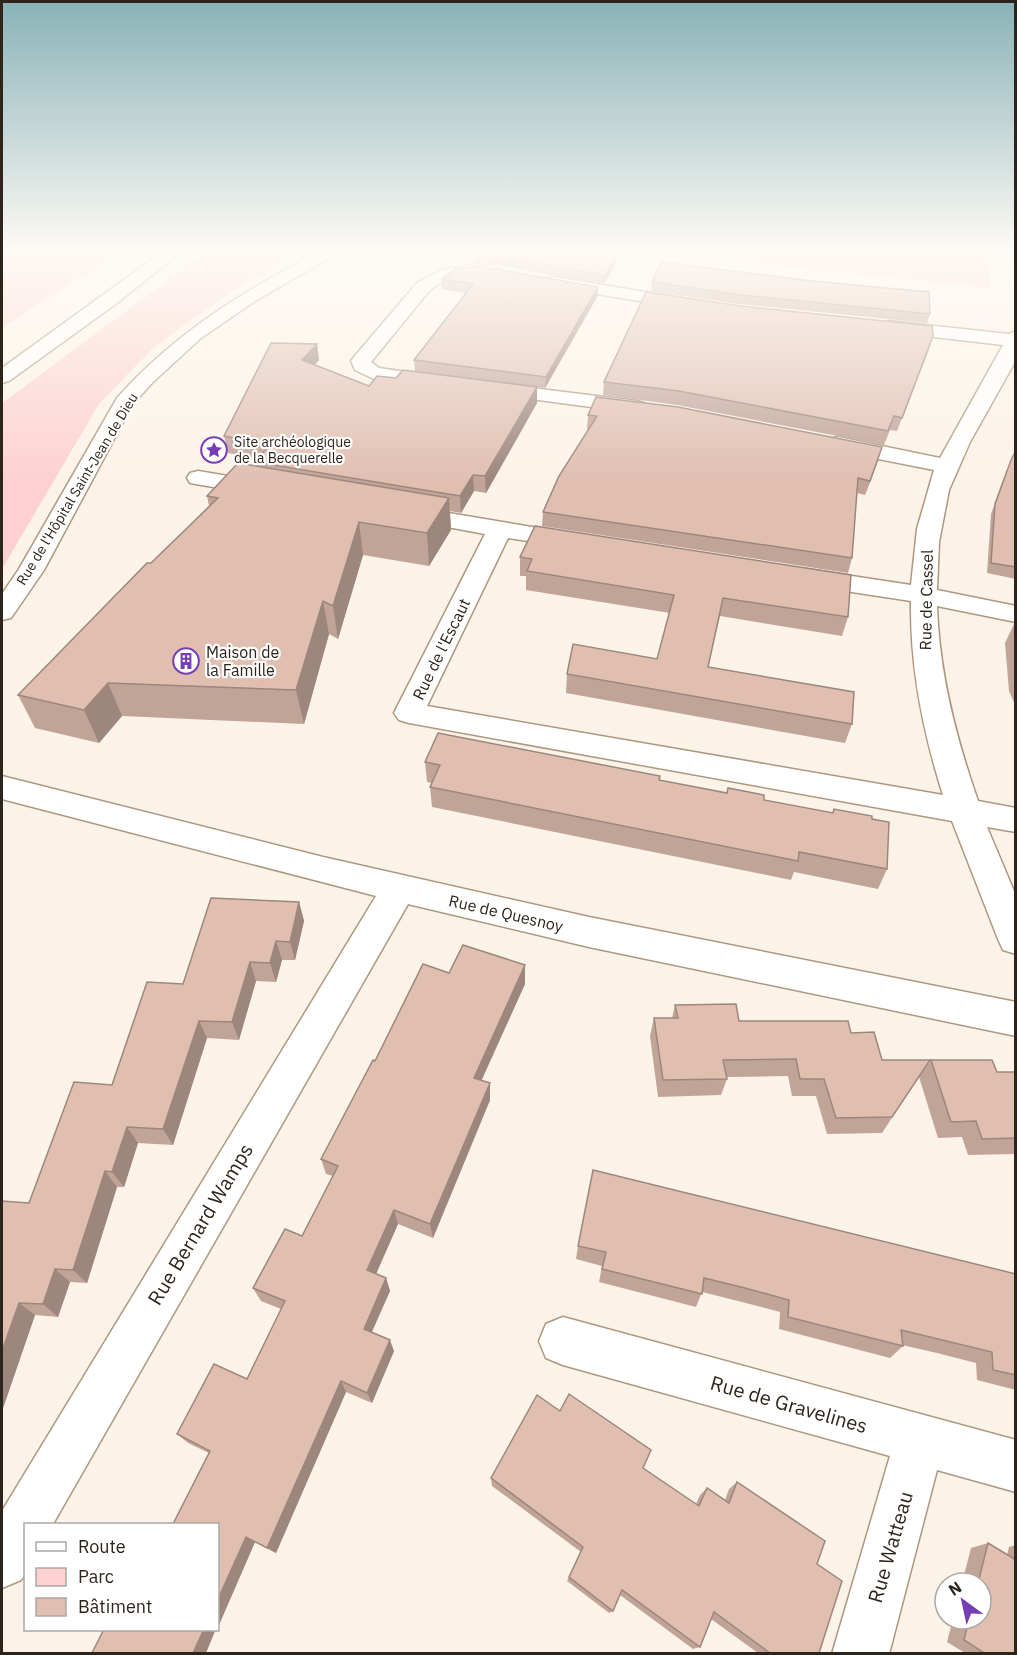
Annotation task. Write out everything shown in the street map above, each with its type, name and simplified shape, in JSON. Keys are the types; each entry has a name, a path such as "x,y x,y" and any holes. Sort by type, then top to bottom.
{"main road":[{"path":"2,376 71,327"},
{"name":"Rue de l'Hôpital Saint-Jean de Dieu","path":"2,612 31,570 124,402 141,382 167,358 207,327"},
{"path":"390,327 362,362 362,366 374,373 659,410"},
{"path":"885,327 1015,339"},
{"name":"Rue de Cassel","path":"1015,339 948,466 939,490 929,526 922,628 931,699 964,812 1016,939"},
{"path":"822,440 948,466"},
{"path":"198,478 291,494"},
{"path":"384,509 594,544"},
{"name":"Rue de l'Escaut","path":"500,529 409,713 964,812"},
{"path":"782,573 923,595 1016,614"},
{"name":"Rue de Quesnoy","path":"2,788 399,888 588,932 1016,1019"},
{"path":"964,812 1016,820"},
{"name":"Rue Bernard Wamps","path":"24,1523 399,888"},
{"name":"Rue de Gravelines","path":"563,1341 1016,1466"},
{"name":"Rue Watteau","path":"860,1653 920,1440"},
{"name":"Rue Bernard Wamps","path":"2,1561 24,1524"}],"green space":[{"path":"105,327 181,327 154,347 99,404 2,569 2,403"}],"building":[{"path":"439,327 575,327 546,377 414,360"},
{"path":"630,327 932,327 933,336 902,418 894,416 888,431 679,391 604,382"},
{"path":"271,343 317,344 302,360 369,386 377,376 396,378 403,370 537,387 485,476 473,475 460,496 255,462 270,445 224,436"},
{"path":"596,397 678,407 882,447 870,481 858,478 852,558 543,512 559,476 597,416 588,415"},
{"path":"1016,450 1016,567 991,563 995,504"},
{"path":"238,463 449,498 427,533 359,522 333,606 323,601 296,690 108,683 84,710 18,695 147,563 151,563 218,498 207,496"},
{"path":"535,526 851,575 848,617 723,598 708,667 854,692 852,724 567,674 573,644 657,659 674,595 527,571 532,559 520,557"},
{"path":"438,733 660,776 659,780 727,793 728,788 764,795 764,800 833,813 834,809 872,816 872,819 889,822 887,869 799,852 798,861 430,787 440,765 425,762"},
{"path":"211,898 299,902 290,942 276,941 270,963 250,962 232,1022 199,1021 163,1129 127,1127 112,1172 105,1171 73,1270 55,1269 43,1304 19,1303 2,1351 2,1201 29,1203 74,1082 112,1085 147,982 183,984"},
{"path":"463,945 525,965 474,1078 490,1083 430,1224 394,1210 367,1270 386,1278 364,1329 390,1340 367,1393 341,1381 267,1548 246,1537 219,1597 219,1523 174,1523 210,1451 177,1434 214,1364 247,1379 285,1301 253,1288 285,1229 302,1236 338,1166 321,1159 373,1060 375,1061 423,964 449,973"},
{"path":"736,1004 739,1021 848,1021 851,1033 874,1032 882,1060 930,1060 892,1117 836,1118 824,1079 800,1079 796,1059 723,1060 727,1079 663,1080 654,1018 678,1018 675,1005"},
{"path":"931,1060 992,1060 997,1072 1016,1072 1016,1138 982,1139 976,1121 951,1122"},
{"path":"593,1170 1016,1274 1016,1375 993,1370 992,1352 901,1330 903,1346 788,1317 789,1300 745,1288 704,1278 702,1294 602,1269 606,1252 578,1246"},
{"path":"569,1394 651,1450 643,1468 699,1506 707,1488 729,1503 737,1482 825,1541 817,1564 842,1581 819,1653 770,1653 714,1612 700,1647 622,1590 613,1611 569,1577 583,1547 491,1478 537,1395 560,1411"},
{"path":"988,1543 1016,1560 1016,1653 984,1653 964,1640 966,1631 993,1631 993,1571 981,1571"},
{"path":"103,1631 203,1631 193,1653 92,1653"}],"place":[{"name":"Site archéologique de la Becquerelle","path":"214,450"},
{"name":"Maison de la Famille","path":"186,661"}]}
